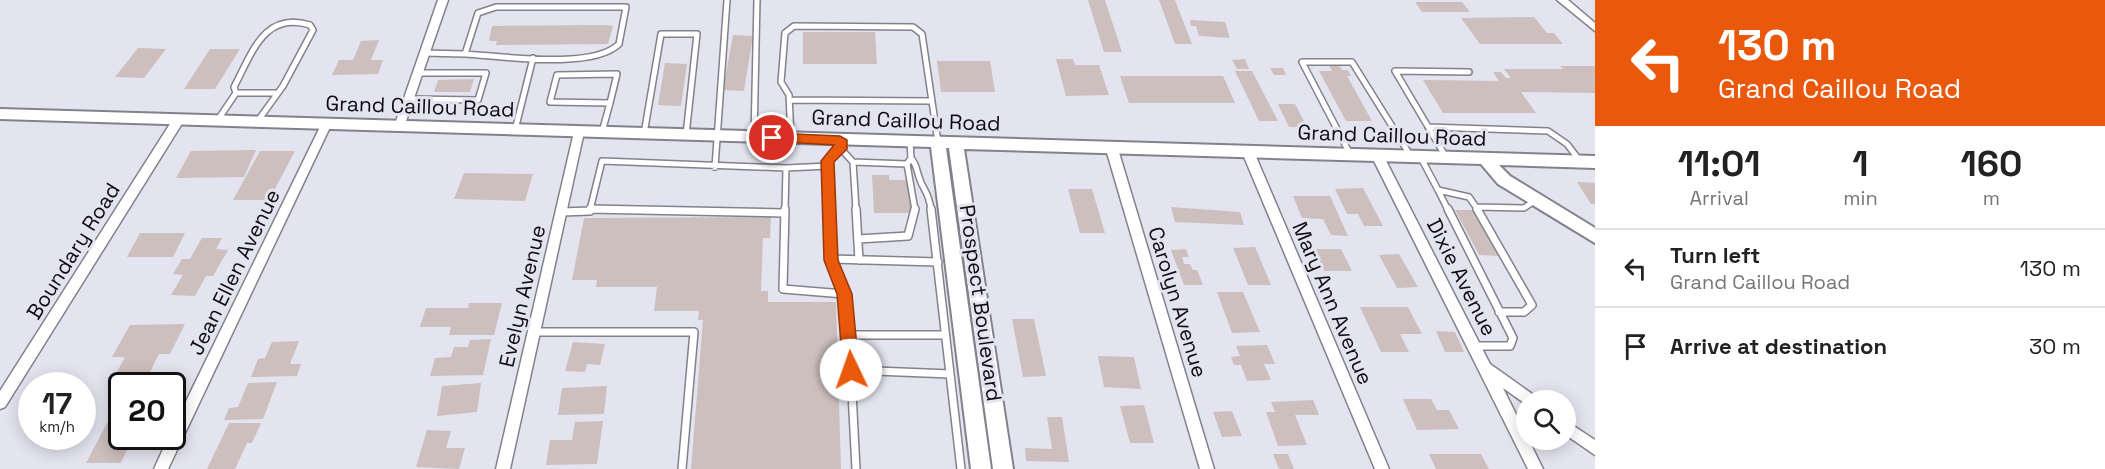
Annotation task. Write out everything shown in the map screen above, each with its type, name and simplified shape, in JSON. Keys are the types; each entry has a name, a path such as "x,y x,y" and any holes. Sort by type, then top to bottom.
{"main road":[{"name":"Grand Caillou Road","path":"0,114 791,138 841,145 910,142 1111,146 1588,162"},
{"name":"Prospect Boulevard","path":"947,143 937,193 948,292 980,463"},
{"name":"Prospect Boulevard","path":"947,143 1003,469"},
{"path":"1485,159 1504,180 1595,236"}],"street":[{"path":"399,127 443,0"},
{"path":"1562,0 1595,27"},
{"name":"Boundary Road","path":"0,403 178,119"},
{"name":"Jean Ellen Avenue","path":"161,469 326,125"},
{"name":"Evelyn Avenue","path":"503,469 579,132"},
{"name":"Carolyn Avenue","path":"1111,146 1207,469"},
{"name":"Mary Ann Avenue","path":"1248,152 1382,469"},
{"name":"Dixie Avenue","path":"1377,155 1485,368 1516,390"},
{"path":"1485,368 1536,469"},
{"path":"1576,434 1595,448"}],"lane":[{"path":"714,166 727,0"},
{"path":"754,137 757,0"},
{"path":"424,53 533,58 598,55 619,45 626,7 486,9 478,13 465,54"},
{"path":"236,93 234,87 267,29 287,21 303,22 313,30 283,86 275,93 257,122"},
{"path":"791,138 790,100 781,82 785,33 794,26 913,27 922,34 932,101 947,143"},
{"path":"644,134 661,34 697,34 686,135"},
{"path":"515,130 533,58"},
{"path":"1350,154 1302,62 1352,62 1438,190 1513,338 1510,346 1474,346"},
{"path":"1446,157 1395,71 1469,72"},
{"path":"409,99 478,100 486,73 418,73"},
{"path":"602,133 610,103 617,74 557,75 550,102 610,103"},
{"path":"236,93 275,93"},
{"path":"217,121 236,93"},
{"path":"790,100 932,101"},
{"path":"1428,127 1548,131 1588,162"},
{"path":"858,239 900,238 908,236 914,227 914,196 909,161 910,142"},
{"path":"856,469 849,335 844,294 831,260 828,161 841,145 854,162 859,260"},
{"path":"590,211 602,161 786,168 828,166"},
{"path":"854,162 909,161 917,165 919,179 937,193 938,262 948,292 944,335 961,469"},
{"path":"786,168 783,289 844,294"},
{"path":"1438,190 1469,197 1532,305 1524,312 1499,312"},
{"path":"1476,207 1524,208 1537,200"},
{"path":"561,212 784,213"},
{"path":"831,260 938,262"},
{"path":"534,332 694,332 682,469"},
{"path":"849,335 944,335"},
{"path":"851,370 950,374"},
{"path":"960,457 980,463"}],"building":[{"path":"1088,0 1105,0 1122,52 1104,52"},
{"path":"1159,0 1175,0 1192,44 1175,44"},
{"path":"1415,2 1462,2 1470,12 1422,12"},
{"path":"1534,17 1547,33 1554,33 1563,44 1480,44 1461,18"},
{"path":"1190,20 1225,22 1230,38 1199,36 1196,26 1191,26"},
{"path":"492,26 613,26 608,44 496,45 497,41 489,41"},
{"path":"803,32 875,32 877,64 803,64"},
{"path":"733,35 753,36 744,91 723,90"},
{"path":"379,40 371,60 383,60 378,74 332,75 339,60 353,60 361,41"},
{"path":"138,48 166,49 144,78 115,77"},
{"path":"210,49 240,49 215,89 184,89"},
{"path":"1056,59 1073,59 1075,65 1099,65 1109,95 1066,96"},
{"path":"1245,59 1249,69 1237,69 1232,60"},
{"path":"937,61 990,61 995,92 941,92"},
{"path":"665,63 687,64 681,106 658,105"},
{"path":"1328,64 1339,64 1342,70 1348,70 1351,76 1347,76 1372,121 1346,121 1319,71 1332,71"},
{"path":"1560,66 1595,66 1595,93 1521,92 1536,113 1443,113 1423,80 1499,81 1493,72 1501,72 1506,78 1511,78 1504,69 1563,69"},
{"path":"1270,68 1283,68 1286,75 1274,75"},
{"path":"1235,71 1252,71 1278,121 1259,121"},
{"path":"1120,76 1223,76 1235,103 1129,103"},
{"path":"474,79 470,92 434,92 438,80"},
{"path":"1278,104 1295,104 1307,127 1289,127"},
{"path":"256,150 244,177 176,178 191,151"},
{"path":"260,151 295,151 269,200 233,200"},
{"path":"464,173 533,174 525,201 454,199"},
{"path":"872,175 889,175 889,180 909,180 913,213 874,213"},
{"path":"1577,182 1595,183 1595,204 1591,204"},
{"path":"1363,188 1383,226 1364,226 1358,214 1347,214 1335,189"},
{"path":"1068,189 1092,189 1105,233 1080,233"},
{"path":"1293,196 1330,196 1348,236 1331,235 1323,219 1302,218"},
{"path":"1171,207 1240,212 1244,225 1175,222"},
{"path":"1455,210 1475,210 1501,256 1479,255"},
{"path":"771,217 770,238 763,238 761,291 768,291 768,302 836,302 841,469 691,469 703,320 698,320 699,311 654,311 657,287 596,287 597,280 572,280 584,218"},
{"path":"140,233 185,233 173,257 127,257"},
{"path":"202,238 222,238 216,249 228,250 213,276 206,276 195,296 171,295 183,275 173,274 182,259 190,259"},
{"path":"1255,247 1271,285 1248,285 1233,248"},
{"path":"1186,249 1189,257 1182,257 1184,264 1190,264 1193,270 1197,270 1203,285 1184,285 1171,250"},
{"path":"1314,249 1341,249 1352,271 1324,271"},
{"path":"1399,254 1418,287 1397,288 1379,255"},
{"path":"1217,292 1243,292 1260,332 1232,333"},
{"path":"469,303 502,303 494,335 449,335 451,327 420,327 426,308 468,308"},
{"path":"1360,307 1408,307 1422,334 1400,334 1409,352 1381,352"},
{"path":"1012,319 1034,319 1046,376 1023,377"},
{"path":"185,324 170,354 159,354 150,372 117,372 125,357 112,357 130,325"},
{"path":"1436,331 1455,332 1464,352 1445,352"},
{"path":"491,339 483,375 430,376 435,358 451,357 454,347 468,347 470,340"},
{"path":"299,341 290,364 301,364 297,376 251,377 258,359 265,358 272,342"},
{"path":"573,342 605,344 600,365 587,364 585,372 565,371"},
{"path":"1267,345 1275,364 1264,364 1271,380 1247,381 1241,365 1234,365 1231,357 1240,356 1236,346"},
{"path":"1098,356 1134,357 1141,389 1104,387"},
{"path":"277,382 263,419 224,420 229,408 238,407 248,383"},
{"path":"481,383 477,412 437,416 442,386"},
{"path":"607,386 604,414 558,415 562,388"},
{"path":"1403,399 1431,399 1437,410 1449,410 1459,429 1417,430"},
{"path":"1313,400 1319,415 1295,415 1307,445 1278,446 1266,412 1275,412 1271,402"},
{"path":"1144,405 1154,443 1130,443 1120,406"},
{"path":"1232,411 1242,436 1222,437 1213,412"},
{"path":"1047,417 1062,417 1069,462 1026,461 1025,448 1052,449"},
{"path":"603,421 597,464 546,465 550,440 572,440 575,422"},
{"path":"108,423 108,450 127,450 121,463 86,463 93,450 96,450 96,444"},
{"path":"229,423 261,423 252,443 247,443 235,469 207,469"},
{"path":"427,430 451,431 446,448 465,448 459,469 416,467"},
{"path":"1273,454 1288,454 1294,469 1279,469"},
{"path":"1429,454 1481,454 1489,469 1436,469"}],"route":[{"path":"772,138 840,140 841,149 828,161 831,260 844,294 851,370"}]}
